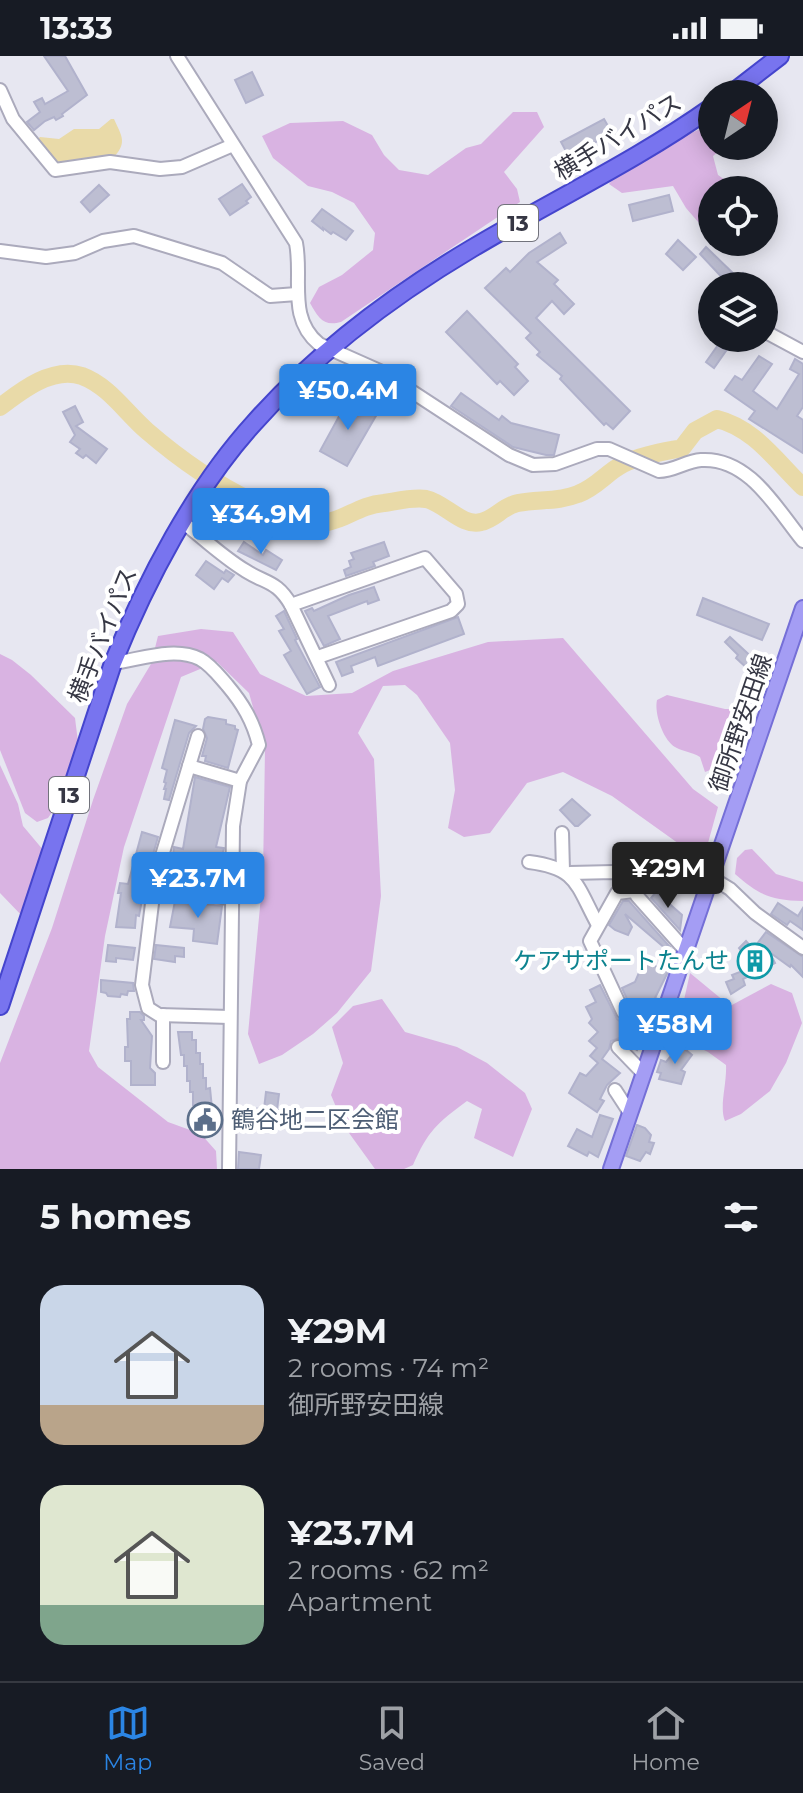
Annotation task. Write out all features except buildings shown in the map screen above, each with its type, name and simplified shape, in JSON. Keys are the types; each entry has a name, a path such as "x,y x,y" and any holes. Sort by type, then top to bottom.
{"highway":[{"path":"749,80 780,56"},
{"name":"横手バイパス","path":"0,1006 113,663 157,565 253,423 330,347 417,284 471,248 647,149 698,116"}],"main road":[{"name":"御所野安田線","path":"611,1169 803,608"}],"street":[{"path":"177,56 296,243 300,318 311,337 403,384 509,455 533,465 555,464 597,449 609,449 659,471 696,460 729,463 743,470 803,541"},
{"path":"0,90 13,119 55,170 110,162 160,169 182,167 233,145"},
{"path":"0,251 46,257 75,253 103,241 134,236 222,263 270,296 297,294"},
{"path":"778,339 803,352"},
{"path":"184,523 247,572 283,590 329,685"},
{"path":"291,605 425,558 456,594 458,604 451,611 318,657"},
{"path":"113,663 151,656 184,655 199,659 214,670 241,701 253,723 259,745 240,781 233,826 229,1169"},
{"path":"198,736 155,885 142,985 148,1008 163,1015 230,1017"},
{"path":"189,766 240,781"},
{"path":"562,833 566,872 598,925"},
{"path":"529,862 547,864 566,872 614,872 629,881 634,891 686,951"},
{"path":"712,878 803,948"},
{"path":"155,885 232,899"},
{"path":"634,891 617,893 590,941 623,1012 657,1037"},
{"path":"163,1015 163,1062"},
{"path":"618,1047 644,1074"},
{"path":"615,1090 630,1113"}],"shaded area":[{"path":"513,112 537,112 544,127 504,172 517,189 520,202 341,322 322,320 310,303 319,287 342,275 373,250 375,233 354,203 332,192 308,186 273,158 262,136 290,123 343,121 372,135 384,155 399,170 428,175 466,148 481,144"},
{"path":"114,119 122,140 120,149 112,159 57,165 36,141 40,137 59,139 74,129 99,129"},
{"path":"698,130 698,160 714,160 719,176 698,176 698,222 673,186 622,193 609,184 614,178"},
{"path":"201,629 233,632 260,674 306,696 352,693 393,671 488,642 563,638 693,789 718,807 703,861 612,796 563,772 527,783 490,833 464,837 448,828 455,790 450,743 417,695 405,685 383,686 358,733 374,759 381,896 371,971 337,1013 313,1034 282,1055 259,1064 248,1034 263,875 265,750 249,693 217,662 181,677 124,847 105,936 89,1051 98,1067 168,1122 201,1134 216,1151 217,1169 0,1169 0,1063 52,928 127,704 151,664 158,636"},
{"path":"0,654 31,675 75,718 78,742 59,802 48,818 37,822 25,813 0,750"},
{"path":"667,695 736,709 740,714 733,722 727,751 713,769 705,772 700,757 675,747 667,739 660,726 656,705 657,700"},
{"path":"0,765 18,804 23,826 44,851 25,919 0,893"},
{"path":"752,849 776,874 803,882 803,901 766,895 735,874 737,858 745,850"},
{"path":"690,973 730,1006 771,984 792,993 802,1023 786,1063 770,1091 741,1114 725,1121 726,1065 676,1036"},
{"path":"382,999 405,1032 457,1047 487,1063 525,1093 532,1109 513,1157 474,1138 482,1109 467,1101 434,1128 413,1165 404,1169 375,1169 344,1126 331,1095 343,1063 332,1027 353,1006"}],"waterway":[{"path":"0,407 38,381 60,374 82,376 109,393 139,424 199,471 237,494 277,512 312,522 334,520 372,505 416,498 433,501 467,521 481,522 518,503 578,494 623,464 682,448 695,431 717,419 730,423 753,438 803,487"}],"place":[{"name":"ケアサポートたんせ","path":"755,961"},
{"name":"鶴谷地二区会館","path":"205,1120"}]}
